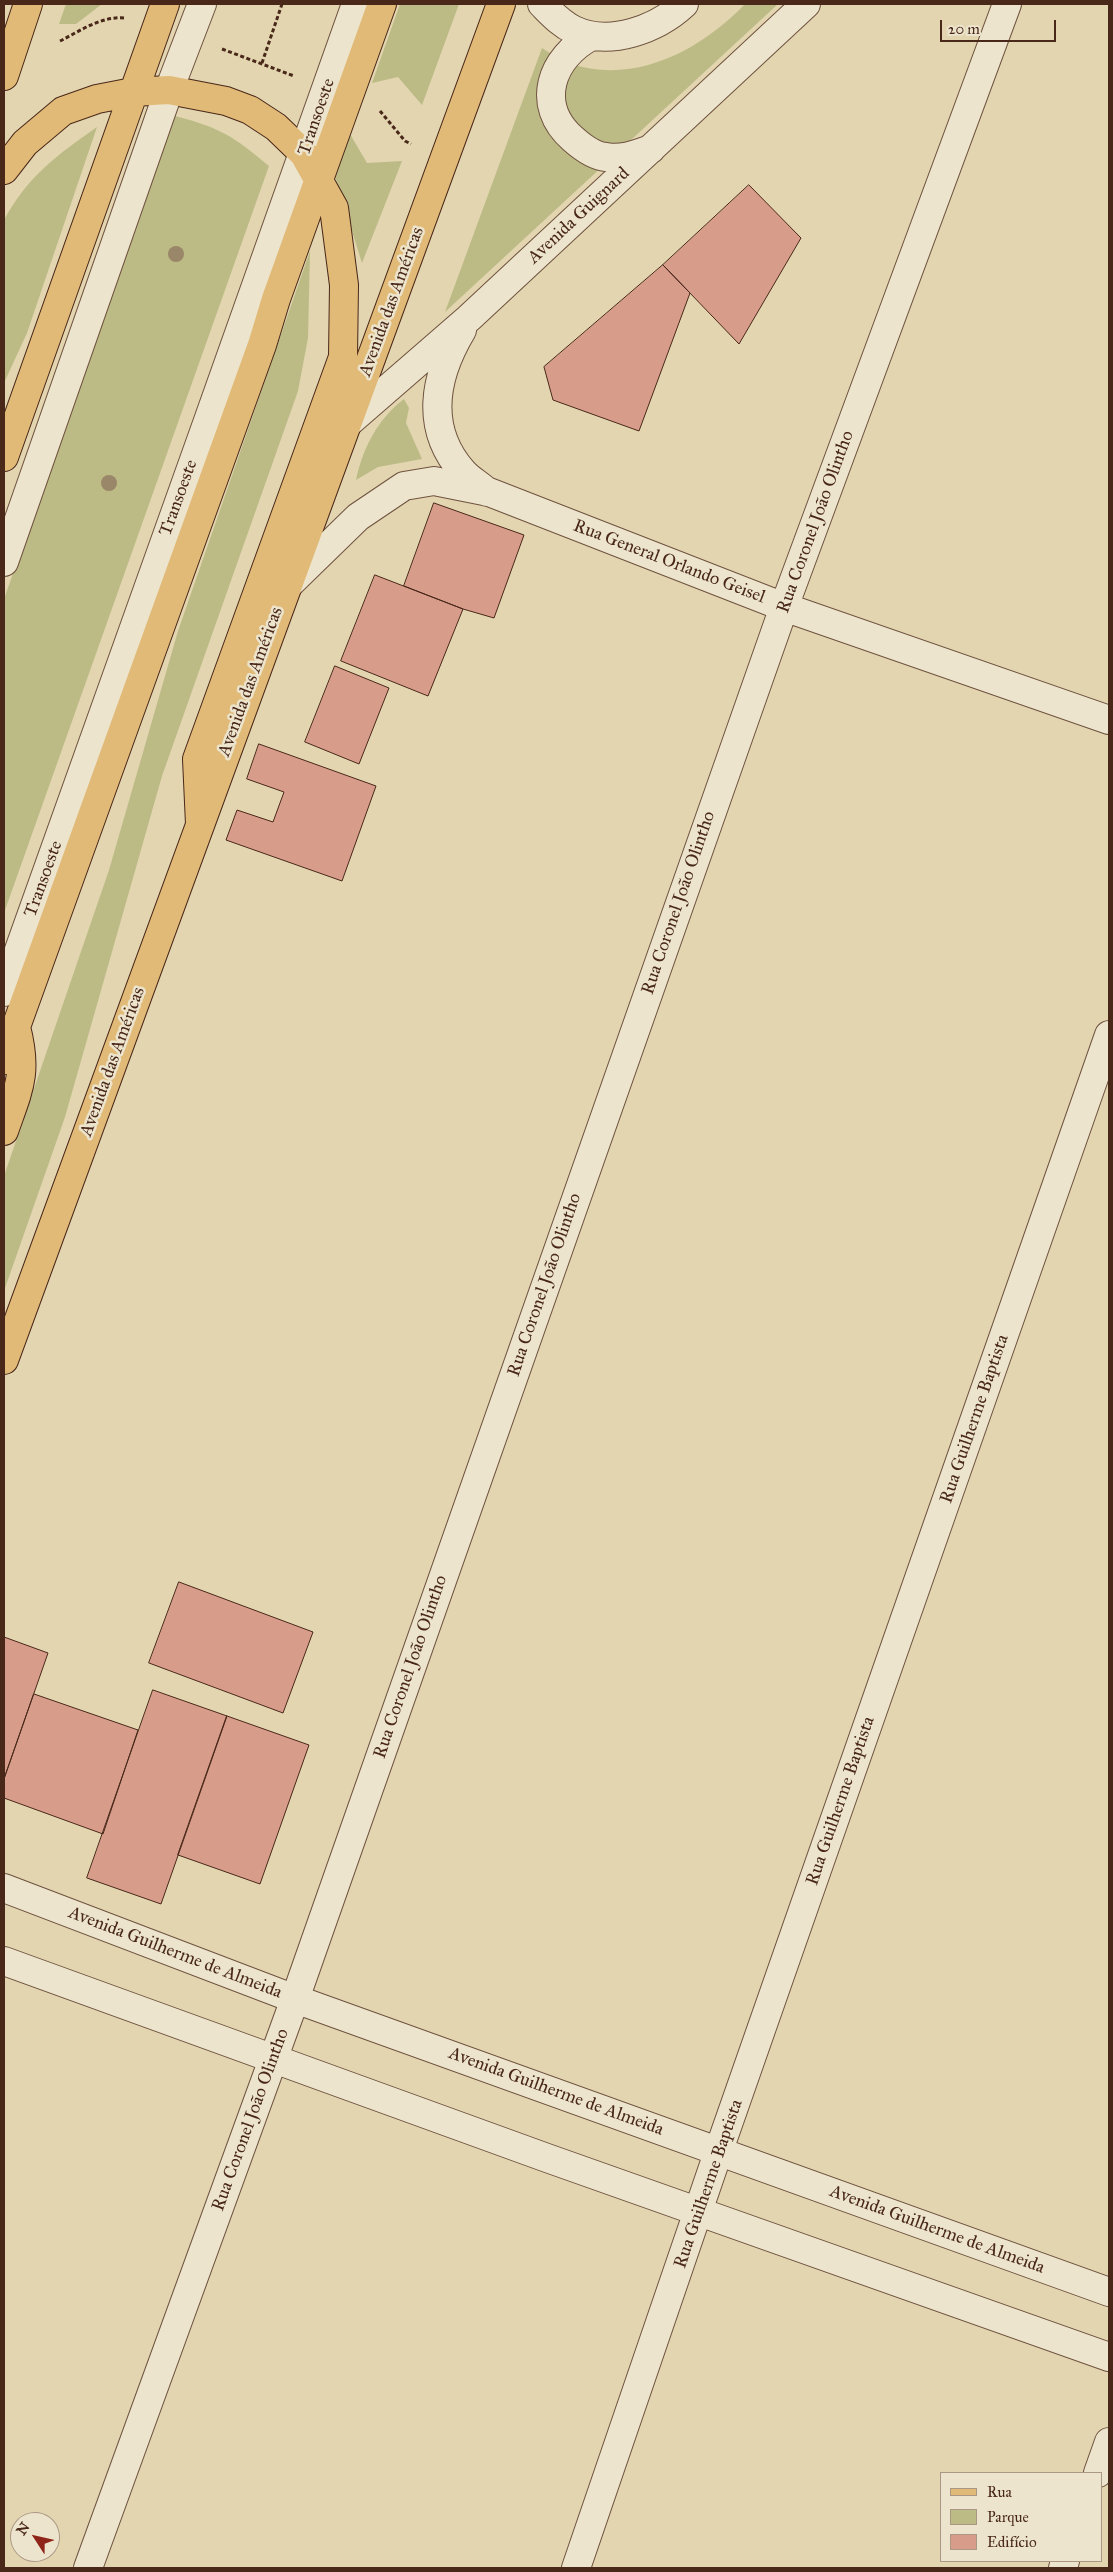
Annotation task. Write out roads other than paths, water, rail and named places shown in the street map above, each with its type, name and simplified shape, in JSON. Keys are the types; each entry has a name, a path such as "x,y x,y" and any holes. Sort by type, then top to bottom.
{"main road":[{"path":"4,76 28,4"},
{"path":"4,457 165,4"},
{"path":"4,1060 262,345 382,4"},
{"name":"Avenida das Américas","path":"4,1360 284,589 348,423 501,4"},
{"path":"4,170 25,142 63,111 97,99 133,92 169,90 226,101 250,110 276,127 304,154 320,178 334,208 344,285 343,357 197,759 200,824"},
{"path":"4,1131 18,1090 23,1066 16,1026"}],"street":[{"path":"4,562 169,90 202,4"},
{"path":"542,4 560,22 576,31 592,36 627,34 655,24 684,4"},
{"name":"Avenida Guignard","path":"348,423 469,318 806,4"},
{"name":"Rua Coronel João Olintho","path":"88,2568 295,1999 784,607 1007,4"},
{"name":"Transoeste","path":"4,992 248,303 304,154 355,5"},
{"path":"592,36 576,44 560,62 551,86 552,109 563,130 584,148 606,158 628,157 652,148"},
{"path":"469,318 449,352 438,383 437,415 446,446 464,473 488,492"},
{"name":"Rua General Orlando Geisel","path":"284,589 358,517 404,486 434,481 488,492 784,607 1109,720"},
{"name":"Rua Guilherme Baptista","path":"576,2568 700,2212 719,2150 1109,1035"},
{"name":"Avenida Guilherme de Almeida","path":"4,1888 295,1999 719,2150 1109,2292"},
{"path":"4,1961 1109,2357"},
{"path":"1098,2472 1109,2442"}]}
